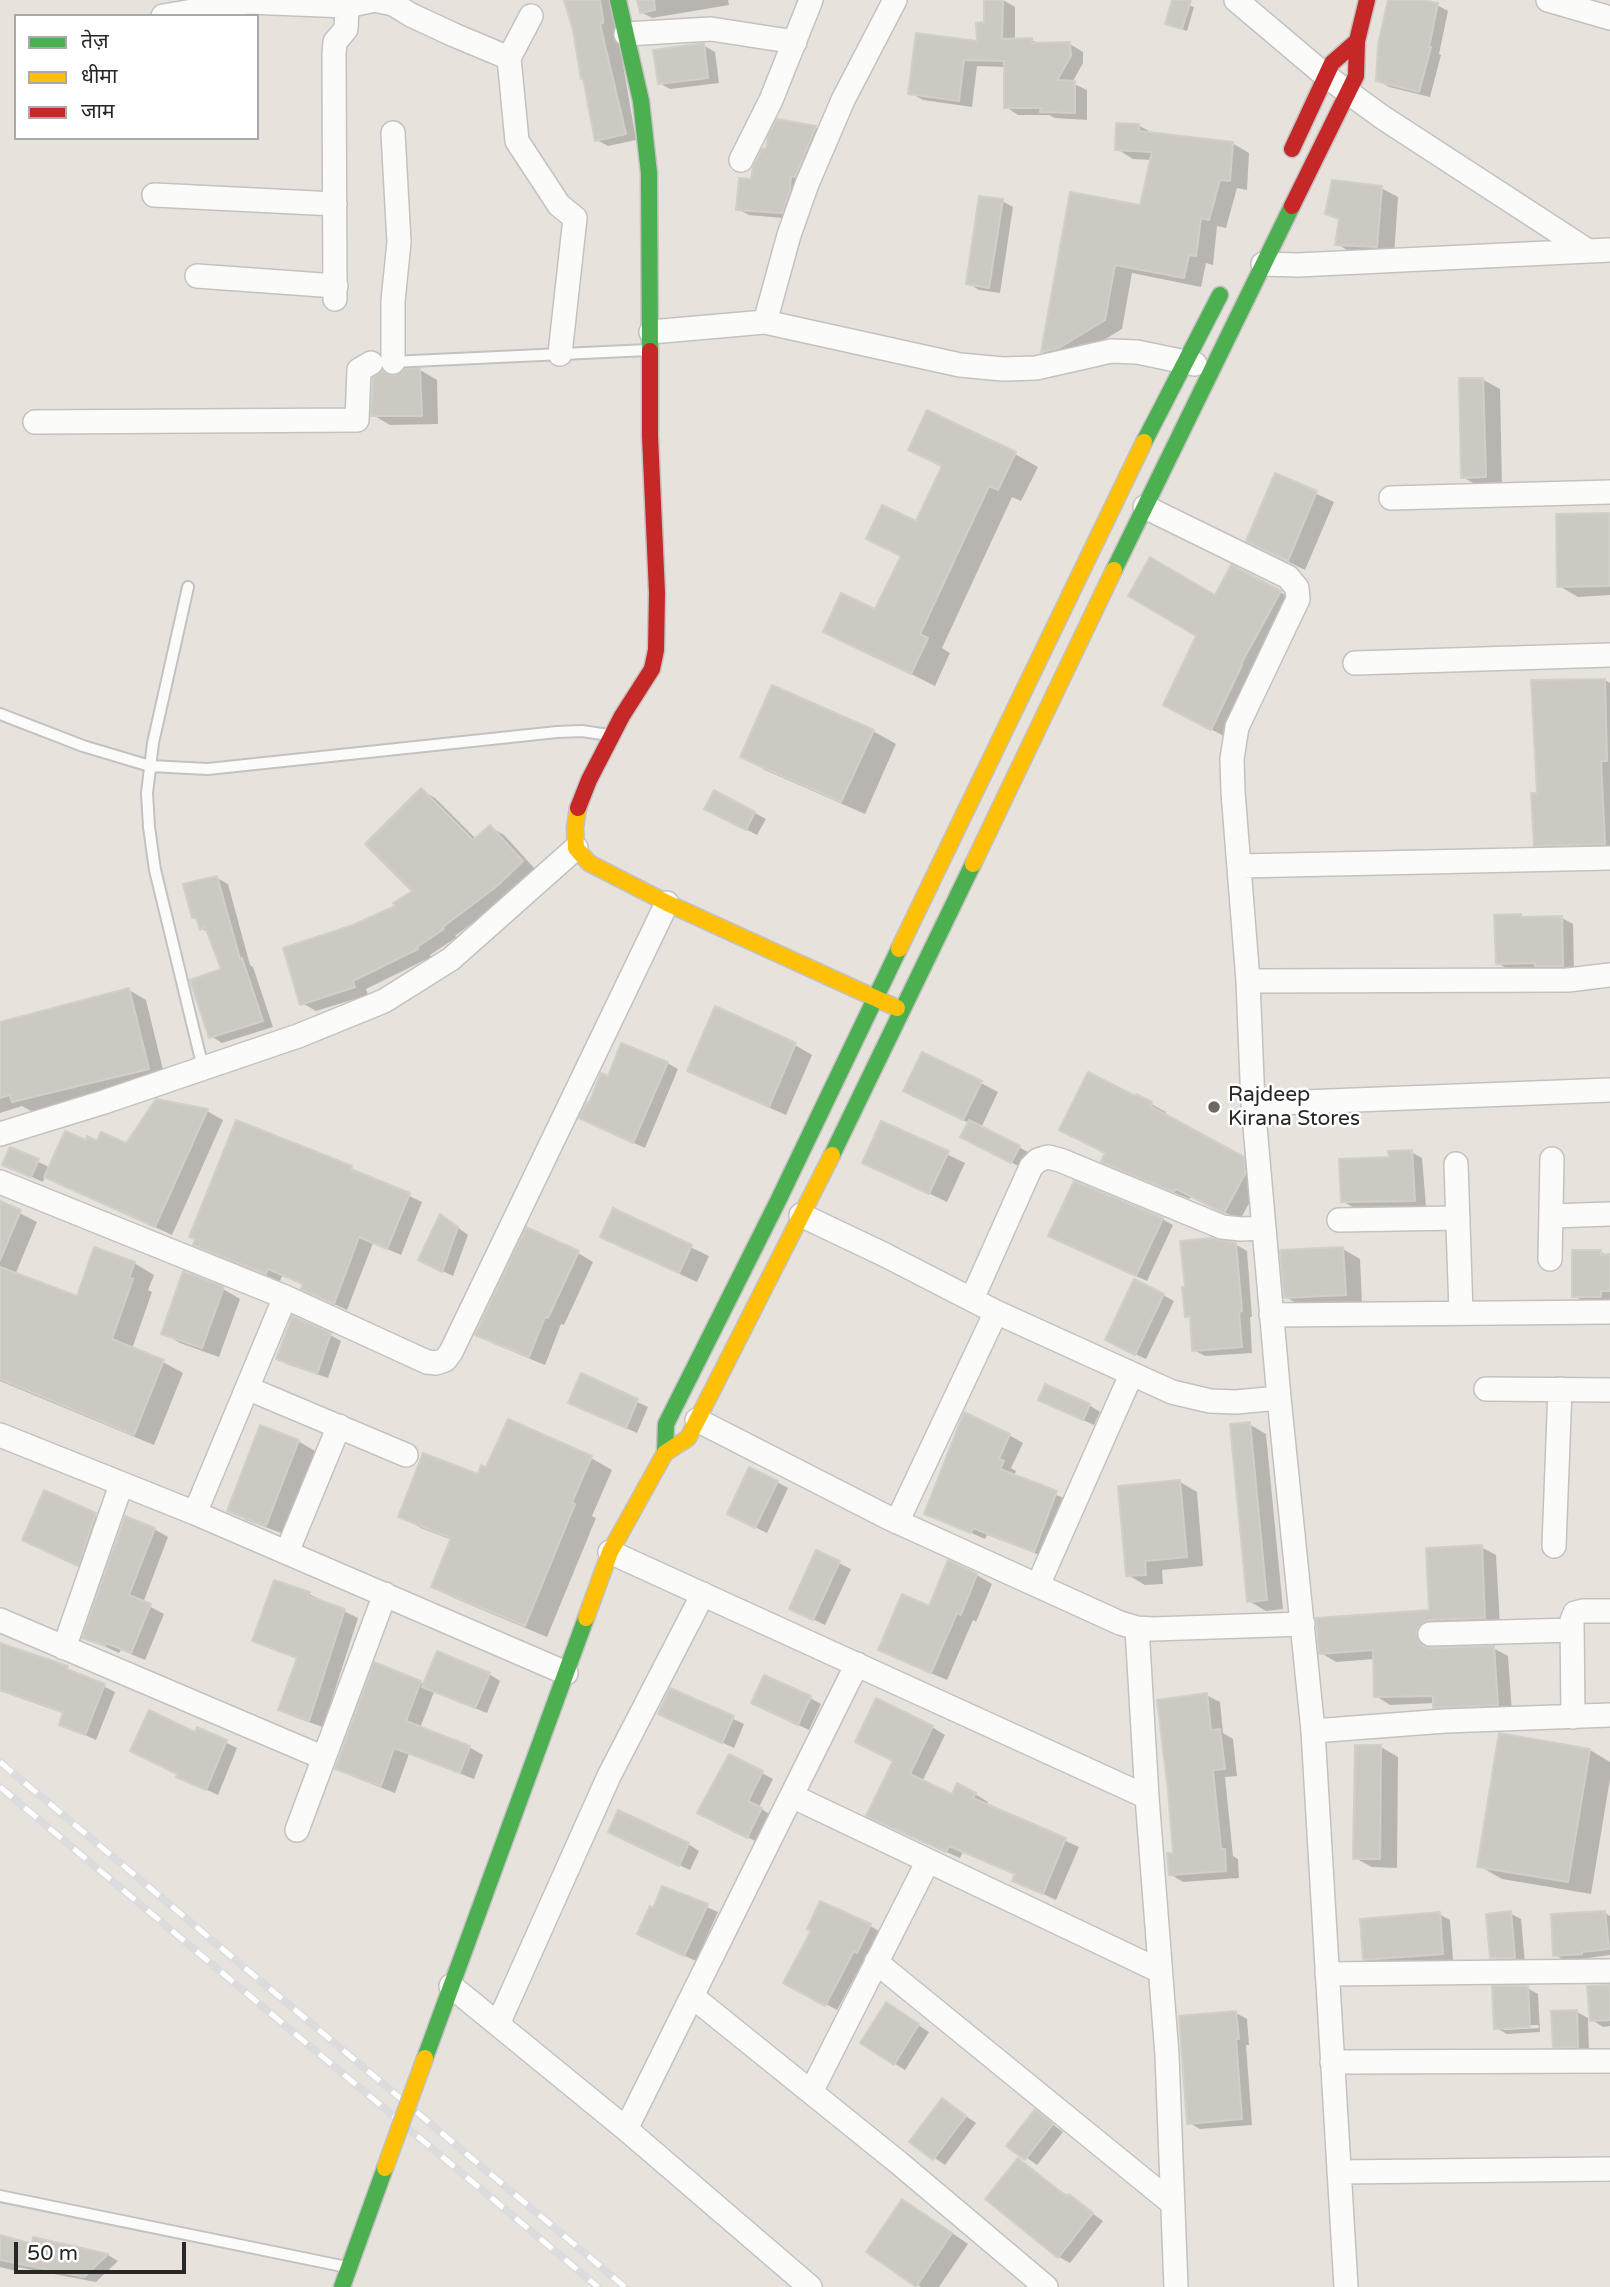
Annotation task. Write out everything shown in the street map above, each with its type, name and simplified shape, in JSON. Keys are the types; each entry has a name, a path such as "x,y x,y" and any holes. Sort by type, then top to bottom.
{"main road":[{"path":"618,0 640,101 649,173 650,436 657,593 656,650 652,669 612,735 578,806 576,848 589,863 667,903 903,1010"},
{"path":"342,2287 610,1552 665,1454 688,1438 903,1010 1212,368 1356,76 1357,41 1367,0"},
{"path":"1287,160 1332,63 1357,41"},
{"path":"665,1454 666,1424 777,1203 1117,495 1229,279"}],"street":[{"path":"175,14 248,2 347,3 375,0 393,4 411,15 509,58"},
{"path":"741,160 771,100 811,0"},
{"path":"765,322 789,235 807,184 843,100 895,0"},
{"path":"1548,0 1610,18"},
{"path":"197,276 335,293 334,54 335,41 346,29 347,3"},
{"path":"1247,5 1326,76 1382,117 1599,251"},
{"path":"531,16 509,58 517,141 559,205 575,218 561,354"},
{"path":"626,34 711,29 795,42"},
{"path":"35,422 357,420 359,370 382,363 393,301 399,242 393,133"},
{"path":"154,195 335,204"},
{"path":"1263,264 1599,251"},
{"path":"650,341 765,322 960,365 1036,368 1111,351 1137,352 1212,368"},
{"path":"1391,498 1610,492"},
{"path":"1145,507 1288,577 1297,588 1298,599 1293,613 1237,727 1233,792 1248,981 1253,1104 1271,1315 1313,1731 1346,2287"},
{"path":"1355,663 1610,655"},
{"path":"0,1134 203,1069 298,1036 384,1001 451,960 576,848"},
{"path":"1240,866 1610,858"},
{"path":"0,1182 285,1297 427,1362 445,1360 667,903"},
{"path":"1248,981 1568,980 1610,975"},
{"path":"1253,1104 1610,1090"},
{"path":"972,1300 1031,1167 1038,1160 1048,1157 1222,1227 1264,1228"},
{"path":"1550,1259 1552,1158"},
{"path":"1456,1164 1461,1313"},
{"path":"1550,1216 1610,1214"},
{"path":"801,1215 996,1312 1172,1392 1210,1401 1236,1402 1279,1398"},
{"path":"1339,1220 1458,1218"},
{"path":"195,1513 285,1297"},
{"path":"897,1521 996,1312"},
{"path":"1271,1315 1610,1312"},
{"path":"1038,1585 1131,1375"},
{"path":"247,1388 406,1455"},
{"path":"1486,1389 1610,1390"},
{"path":"1554,1546 1560,1389"},
{"path":"697,1420 897,1521 1120,1623 1137,1628 1303,1624"},
{"path":"287,1552 339,1426"},
{"path":"0,1435 195,1513 566,1673"},
{"path":"64,1648 121,1485"},
{"path":"610,1552 1147,1797"},
{"path":"297,1830 385,1594"},
{"path":"498,2024 609,1776 703,1594"},
{"path":"1573,1717 1572,1619 1575,1613 1583,1611 1610,1611"},
{"path":"0,1620 324,1759"},
{"path":"1137,1628 1167,2055 1176,2287"},
{"path":"1430,1634 1572,1630"},
{"path":"626,2129 857,1664"},
{"path":"1313,1731 1445,1721 1610,1715"},
{"path":"792,1796 1160,1972"},
{"path":"811,2092 928,1861"},
{"path":"876,1962 1172,2203"},
{"path":"1327,1974 1610,1971"},
{"path":"451,1986 626,2129 810,2287"},
{"path":"693,1997 899,2162 1046,2287"},
{"path":"1332,2062 1610,2061"},
{"path":"1339,2172 1610,2169"}],"lane":[{"path":"382,363 561,354 650,341"},
{"path":"188,587 153,743 147,793 155,870 203,1069"},
{"path":"0,714 83,746 150,766 208,769 557,732 582,731 612,735"},
{"path":"0,2196 348,2268"}],"building":[{"path":"564,0 600,0 603,23 600,24 626,134 595,141 573,30"},
{"path":"637,0 654,0 655,10 640,13"},
{"path":"984,0 1003,0 1002,39 1032,38 1032,43 1070,42 1071,56 1057,80 1075,81 1075,113 1040,112 1041,108 1004,108 1004,61 964,60 959,101 908,94 916,33 977,41 976,23 984,22"},
{"path":"1172,0 1191,0 1182,29 1165,24"},
{"path":"1388,0 1438,3 1431,47 1419,92 1376,81 1378,44"},
{"path":"704,43 708,78 658,84 653,50"},
{"path":"777,119 816,126 795,177 791,176 790,190 782,213 736,210 739,178 751,179 753,167 762,149 766,149 768,136"},
{"path":"1116,123 1139,124 1139,131 1233,142 1230,181 1220,180 1209,220 1201,218 1196,256 1189,255 1184,278 1115,265 1105,320 1059,348 1041,352 1070,192 1140,205 1152,152 1115,150"},
{"path":"1332,180 1382,186 1377,247 1335,245 1339,219 1325,214"},
{"path":"979,196 1003,199 989,288 966,284"},
{"path":"405,369 420,369 422,416 371,416 373,378 382,371 394,376"},
{"path":"1459,378 1483,378 1486,477 1461,478"},
{"path":"927,410 1016,452 998,490 989,486 920,634 928,638 911,674 823,632 841,593 875,609 901,556 866,539 882,505 916,521 942,466 908,450"},
{"path":"1275,473 1317,491 1288,561 1246,541"},
{"path":"1609,513 1609,586 1557,587 1556,514"},
{"path":"1150,557 1215,595 1231,565 1281,591 1241,664 1211,730 1163,705 1196,636 1128,596"},
{"path":"1605,679 1607,761 1601,761 1605,844 1534,846 1531,793 1537,793 1531,680"},
{"path":"772,685 874,730 841,802 740,757"},
{"path":"421,788 473,840 490,825 523,861 497,886 417,947 418,949 353,981 355,987 300,1005 283,948 353,925 395,906 393,903 412,891 365,844"},
{"path":"714,790 755,812 746,830 704,809"},
{"path":"217,876 240,959 242,958 263,1021 209,1038 190,980 221,969 205,927 200,930 196,918 192,918 183,884"},
{"path":"1521,914 1521,917 1562,916 1563,966 1535,966 1535,963 1496,964 1494,915"},
{"path":"129,988 149,1069 12,1102 10,1095 0,1098 0,1022"},
{"path":"715,1006 796,1043 769,1107 687,1071"},
{"path":"621,1043 668,1062 633,1143 579,1118 587,1102 589,1103 601,1073 608,1076"},
{"path":"922,1052 982,1081 963,1120 903,1091"},
{"path":"1088,1072 1152,1102 1150,1106 1244,1157 1245,1174 1224,1213 1176,1189 1174,1192 1101,1162 1105,1153 1059,1130"},
{"path":"156,1099 208,1109 155,1227 44,1177 65,1131 86,1140 87,1136 97,1141 101,1132 126,1143"},
{"path":"236,1120 352,1166 351,1169 410,1193 387,1249 359,1237 334,1304 301,1289 303,1284 268,1269 266,1274 193,1245 195,1239 189,1237"},
{"path":"969,1120 1020,1146 1011,1163 960,1137"},
{"path":"881,1121 949,1151 929,1194 862,1163"},
{"path":"10,1147 39,1159 31,1177 2,1165"},
{"path":"1412,1150 1415,1201 1341,1202 1339,1159 1389,1157 1388,1151"},
{"path":"1074,1181 1163,1218 1136,1276 1048,1236"},
{"path":"0,1201 21,1210 0,1260"},
{"path":"613,1208 692,1245 679,1273 600,1237"},
{"path":"440,1214 458,1227 442,1272 418,1260"},
{"path":"526,1227 579,1251 548,1318 545,1317 529,1357 475,1335"},
{"path":"1212,1238 1236,1243 1242,1347 1192,1351 1190,1316 1185,1317 1180,1241"},
{"path":"94,1247 135,1262 129,1278 133,1279 112,1339 164,1360 134,1435 0,1379 0,1267 77,1296"},
{"path":"1343,1247 1346,1295 1284,1298 1280,1250"},
{"path":"1572,1250 1601,1250 1601,1255 1610,1254 1610,1291 1601,1291 1601,1297 1572,1297"},
{"path":"183,1271 224,1287 202,1348 161,1334"},
{"path":"1134,1279 1164,1294 1135,1355 1105,1340"},
{"path":"292,1316 331,1333 317,1374 276,1359"},
{"path":"581,1373 638,1399 626,1428 568,1403"},
{"path":"1045,1384 1090,1404 1083,1420 1038,1400"},
{"path":"964,1412 1010,1434 999,1459 1004,1461 1000,1469 1057,1491 1034,1552 973,1528 971,1533 924,1514"},
{"path":"508,1419 592,1456 525,1626 431,1587 451,1538 398,1517 423,1453 478,1474 481,1465 486,1467"},
{"path":"1250,1422 1267,1600 1247,1602 1230,1424"},
{"path":"260,1425 299,1440 266,1526 227,1511"},
{"path":"749,1467 778,1481 755,1528 727,1514"},
{"path":"1180,1480 1187,1557 1145,1561 1146,1575 1126,1576 1118,1486"},
{"path":"44,1490 96,1513 78,1566 22,1540"},
{"path":"125,1516 155,1528 129,1595 151,1604 131,1653 106,1643 105,1646 82,1638"},
{"path":"1482,1545 1485,1618 1429,1620 1418,1627 1416,1635 1423,1646 1430,1648 1494,1646 1498,1705 1433,1708 1433,1696 1374,1697 1373,1650 1319,1654 1316,1618 1429,1610 1426,1548"},
{"path":"816,1550 840,1561 813,1620 789,1609"},
{"path":"948,1560 977,1574 961,1615 957,1613 931,1673 878,1650 902,1594 929,1606"},
{"path":"274,1580 310,1592 308,1596 345,1609 309,1721 278,1710 297,1658 252,1641"},
{"path":"0,1643 68,1666 67,1669 105,1684 85,1735 59,1725 63,1712 0,1690"},
{"path":"437,1651 490,1673 475,1708 422,1687"},
{"path":"374,1662 421,1681 406,1721 470,1746 460,1773 394,1748 381,1786 335,1769"},
{"path":"764,1675 811,1696 798,1725 751,1703"},
{"path":"670,1688 734,1716 722,1743 658,1714"},
{"path":"1207,1693 1211,1730 1220,1729 1225,1769 1213,1770 1221,1849 1225,1849 1226,1871 1169,1875 1167,1853 1173,1853 1157,1700"},
{"path":"876,1698 933,1726 910,1774 952,1794 957,1783 976,1793 973,1798 1066,1838 1043,1894 1012,1881 1015,1874 949,1846 946,1852 866,1816 893,1761 855,1742"},
{"path":"149,1710 195,1732 197,1727 227,1740 206,1790 176,1777 177,1774 130,1751"},
{"path":"1499,1733 1590,1749 1568,1882 1477,1867"},
{"path":"1355,1745 1381,1745 1380,1859 1353,1859"},
{"path":"729,1754 763,1771 748,1801 762,1808 747,1838 697,1813"},
{"path":"618,1810 689,1843 679,1866 608,1832"},
{"path":"662,1886 708,1904 684,1956 637,1934 650,1906 653,1908"},
{"path":"820,1901 871,1924 825,2006 783,1983 811,1931 807,1929"},
{"path":"1511,1911 1515,1958 1490,1958 1486,1914"},
{"path":"1605,1911 1609,1949 1553,1956 1551,1914"},
{"path":"1440,1912 1443,1954 1363,1960 1360,1919"},
{"path":"1610,1985 1610,2020 1590,2021 1587,1986"},
{"path":"1492,1986 1528,1986 1530,2027 1494,2029"},
{"path":"886,2002 919,2024 894,2065 860,2043"},
{"path":"1577,2010 1578,2047 1553,2047 1551,2011"},
{"path":"1236,2011 1242,2119 1187,2124 1179,2016"},
{"path":"942,2098 966,2116 933,2160 909,2142"},
{"path":"1035,2109 1053,2124 1025,2160 1006,2146"},
{"path":"1018,2158 1067,2197 1069,2194 1093,2213 1058,2258 985,2199"},
{"path":"902,2199 952,2233 916,2287 866,2252"},
{"path":"0,2235 32,2244 33,2237 108,2254 84,2277 0,2260"}],"railway":[{"path":"0,1762 625,2287"},
{"path":"0,1787 598,2287"}],"traffic: fast":[{"path":"618,0 641,101 649,173 650,351"},
{"path":"1114,570 1292,206"},
{"path":"1144,442 1220,295"},
{"path":"832,1155 973,864"},
{"path":"665,1453 666,1424 777,1203 899,949"},
{"path":"425,2058 586,1618"},
{"path":"342,2287 385,2168"}],"traffic: slow":[{"path":"899,949 1144,442"},
{"path":"973,864 1114,570"},
{"path":"578,808 576,848 589,863 667,903 897,1008"},
{"path":"586,1618 610,1552 665,1453 688,1438 832,1155"},
{"path":"385,2168 425,2058"}],"traffic: jam":[{"path":"1292,206 1356,76 1357,41 1367,0"},
{"path":"1292,149 1332,63 1357,41"},
{"path":"578,808 589,780 622,716 652,669 656,650 657,593 650,436 650,351"}],"place":[{"name":"Rajdeep Kirana Stores","path":"1214,1107"}]}
